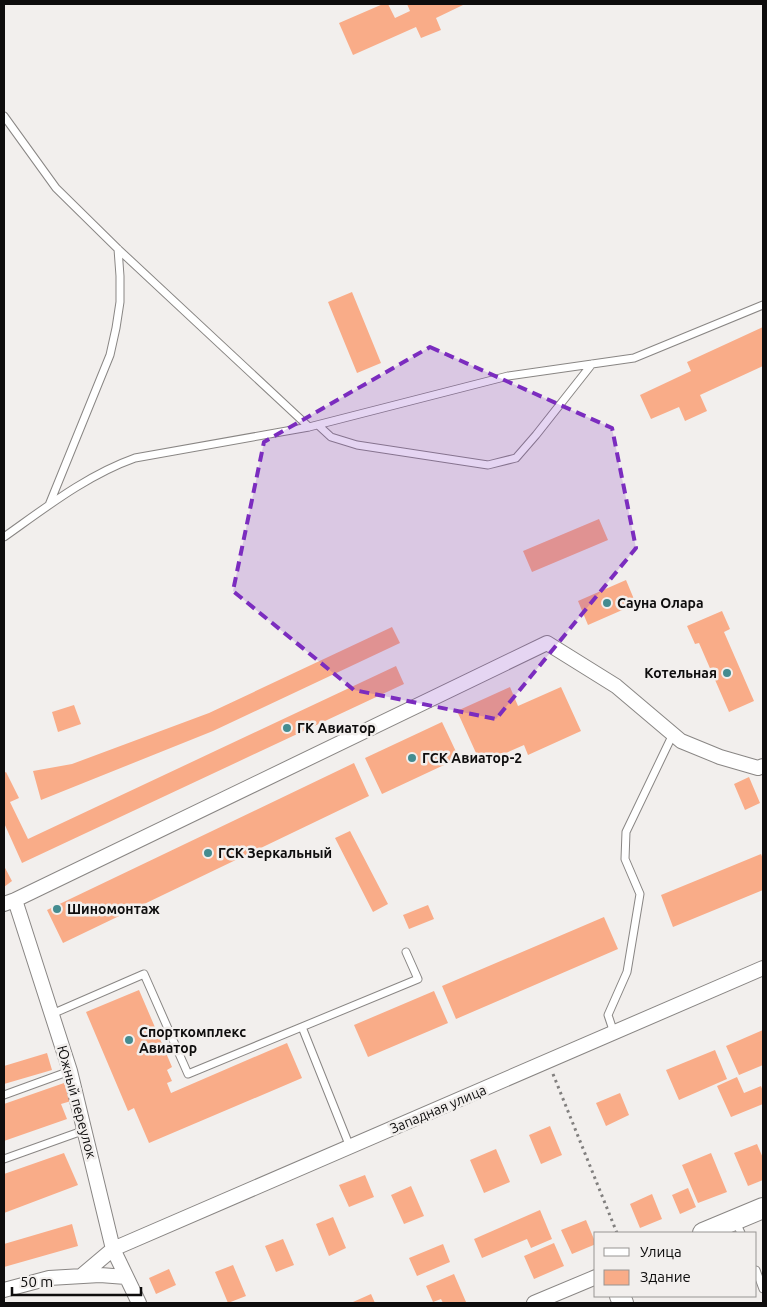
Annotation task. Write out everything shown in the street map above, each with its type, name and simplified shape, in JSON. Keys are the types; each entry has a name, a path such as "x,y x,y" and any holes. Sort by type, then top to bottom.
{"street":[{"path":"10,902 547,642 616,686 682,741 720,758 762,769"},
{"name":"Южный переулок","path":"10,902 52,1014 70,1071 113,1249 139,1303"},
{"name":"Западная улица","path":"80,1276 113,1249 763,968"},
{"path":"708,1232 738,1226 763,1208"},
{"path":"4,1290 49,1278 100,1274 126,1277"},
{"path":"534,1303 594,1279"}],"lane":[{"path":"4,116 56,188 118,249 309,427"},
{"path":"49,506 110,356 120,302 118,249"},
{"path":"4,537 112,466 135,458 309,427 508,376 634,358 763,305"},
{"path":"318,425 331,437 357,445 488,465 516,458 592,364"},
{"path":"614,1033 608,1015 627,972 640,894 625,859 626,832 673,734"},
{"path":"52,1014 144,974 188,1074 418,979 406,952"},
{"path":"302,1027 350,1147"},
{"path":"4,1095 70,1071"},
{"path":"4,1159 85,1130"},
{"path":"757,1273 763,1288"}],"path":[{"path":"548,1062 617,1232"}],"highlighted area":[{"path":"430,347 612,428 636,548 496,719 354,690 233,591 264,442"}],"building":[{"path":"383,4 388,4 395,18 410,11 407,4 463,5 436,18 441,30 421,38 416,27 353,55 339,23"},
{"path":"352,292 381,363 357,373 328,302"},
{"path":"763,327 763,366 700,395 707,411 685,421 679,407 651,419 640,395 691,371 687,362"},
{"path":"599,519 608,540 532,572 523,551"},
{"name":"Сауна Олара","path":"626,580 636,604 588,625 578,601"},
{"name":"Котельная","path":"722,611 730,629 724,632 754,701 729,712 699,643 695,644 687,626"},
{"name":"ГК Авиатор","path":"392,627 400,643 213,731 41,800 33,771 72,764 209,713"},
{"name":"ГК Авиатор","path":"396,666 404,684 22,863 4,823 4,773 6,772 19,798 10,802 28,839"},
{"path":"510,687 518,706 561,687 581,731 528,755 524,745 481,764 457,711"},
{"path":"74,705 81,724 58,732 52,712"},
{"name":"ГСК Авиатор-2","path":"442,722 459,758 382,794 365,758"},
{"name":"ГСК Зеркальный","path":"354,763 369,796 63,943 47,910"},
{"path":"749,777 760,803 745,810 734,784"},
{"path":"350,831 388,904 373,912 335,838"},
{"path":"761,854 763,859 763,890 673,927 661,895"},
{"path":"4,866 12,881 4,887"},
{"path":"428,905 434,919 409,929 403,915"},
{"path":"604,917 618,949 456,1019 442,986"},
{"path":"139,990 172,1067 167,1070 172,1081 167,1083 171,1093 287,1043 302,1078 149,1143 134,1108 128,1111 86,1012"},
{"path":"434,991 448,1023 368,1057 354,1025"},
{"path":"763,1030 763,1065 739,1075 726,1046"},
{"path":"715,1050 727,1079 679,1100 666,1070"},
{"path":"47,1053 52,1070 4,1084 4,1066"},
{"path":"737,1077 744,1093 761,1086 763,1104 731,1117 717,1086"},
{"path":"64,1083 71,1101 61,1104 67,1119 4,1141 4,1104"},
{"path":"620,1093 629,1115 606,1126 596,1103"},
{"path":"550,1126 562,1155 541,1164 529,1135"},
{"path":"757,1144 763,1158 763,1180 748,1186 734,1153"},
{"path":"496,1149 510,1182 484,1193 470,1160"},
{"path":"64,1153 78,1185 4,1213 4,1174"},
{"path":"711,1153 727,1192 698,1203 682,1165"},
{"path":"365,1175 374,1197 349,1207 339,1185"},
{"path":"411,1186 424,1216 404,1224 391,1195"},
{"path":"688,1188 696,1207 680,1214 672,1195"},
{"path":"652,1194 662,1219 640,1228 630,1204"},
{"path":"540,1210 552,1239 531,1248 527,1239 482,1258 474,1239"},
{"path":"333,1217 346,1248 329,1256 316,1224"},
{"path":"586,1220 594,1239 594,1245 572,1254 561,1230"},
{"path":"72,1224 78,1246 4,1267 4,1244"},
{"path":"283,1239 294,1265 276,1272 265,1246"},
{"path":"554,1243 564,1266 534,1279 524,1256"},
{"path":"443,1244 450,1262 417,1276 409,1258"},
{"path":"233,1265 246,1296 228,1303 215,1272"},
{"path":"169,1269 176,1285 156,1294 149,1278"},
{"path":"454,1274 466,1302 443,1303 441,1299 433,1302 426,1286"},
{"path":"371,1294 375,1303 353,1303 353,1302"}],"place":[{"name":"Сауна Олара","path":"607,603"},
{"name":"Котельная","path":"727,673"},
{"name":"ГК Авиатор","path":"287,728"},
{"name":"ГСК Авиатор-2","path":"412,758"},
{"name":"ГСК Зеркальный","path":"208,853"},
{"name":"Шиномонтаж","path":"57,909"},
{"name":"Спорткомплекс Авиатор","path":"129,1040"}]}
